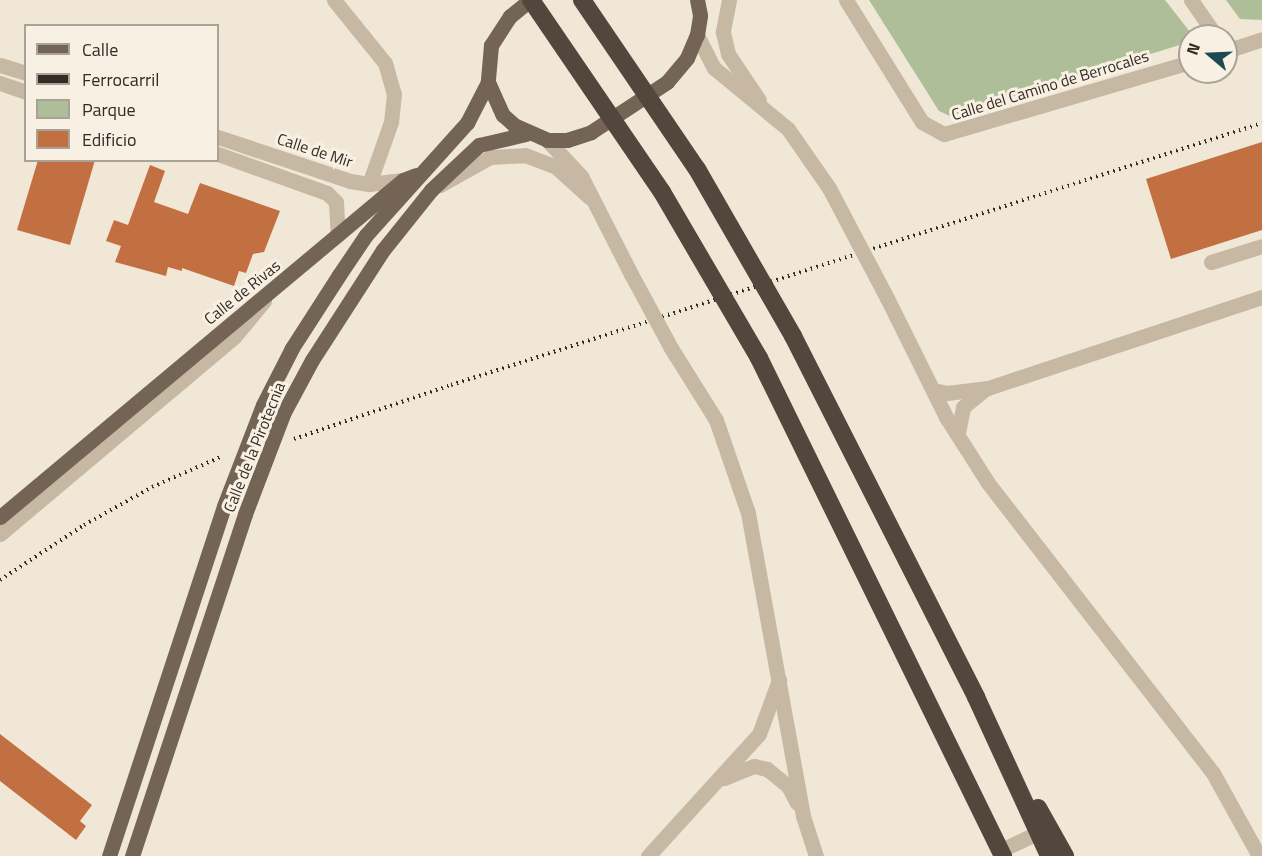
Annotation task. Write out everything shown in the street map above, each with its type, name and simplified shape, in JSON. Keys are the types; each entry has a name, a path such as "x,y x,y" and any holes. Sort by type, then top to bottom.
{"highway":[{"path":"530,0 656,182 759,358 1000,854"},
{"path":"582,0 697,169 793,336 976,697 1065,856"},
{"path":"976,697 1049,856"}],"main road":[{"path":"530,0 510,16 490,45 488,82 503,115 526,134 547,140 567,140 591,132 633,107 667,82 687,58 697,35 700,15 697,0"},
{"name":"Calle de Rivas","path":"0,517 272,292 403,180 422,173 467,123 481,103 488,82"},
{"name":"Calle de la Pirotecnia","path":"132,856 245,514 284,412 354,291 432,190 479,145 526,134"},
{"name":"Calle de la Pirotecnia","path":"109,856 224,506 263,405 292,348 366,235 422,173"}],"street":[{"path":"334,0 385,63 394,94 391,123 369,184"},
{"path":"729,0 724,10 723,32 728,54 762,105"},
{"name":"Calle del Camino de Berrocales","path":"846,0 922,122 944,134 1178,66"},
{"path":"1191,0 1208,24"},
{"path":"697,35 714,68 762,105 788,129 829,188 933,390 958,433 1022,529 1213,773 1259,856"},
{"path":"1238,47 1262,39"},
{"path":"0,65 24,72"},
{"path":"0,83 24,91"},
{"name":"Calle de Mir","path":"219,137 369,184 403,180"},
{"path":"547,140 580,176 671,348 716,420 748,513 780,674 803,816"},
{"name":"Calle de Mir","path":"219,154 327,193 336,202 338,235"},
{"path":"432,190 490,157 525,155 556,167 590,196"},
{"path":"1211,262 1262,246"},
{"path":"0,534 234,337 272,292"},
{"path":"933,390 947,393 988,388 1262,297"},
{"path":"958,433 963,407 988,388"},
{"path":"648,856 721,780 759,734 780,674"},
{"path":"721,780 747,768 767,769 788,786 803,816 816,856"},
{"path":"1000,854 1037,833"}],"green space":[{"path":"869,0 1165,0 1184,24 1178,24 1178,45 950,116 939,111"},
{"path":"1226,0 1262,0 1262,20 1240,19"}],"building":[{"path":"1262,142 1262,230 1171,259 1146,179"},
{"path":"37,162 94,162 70,245 17,230"},
{"path":"150,165 165,171 154,202 188,214 200,183 280,211 264,252 253,254 246,273 239,271 234,286 182,268 182,271 168,267 166,276 115,262 121,246 106,241 114,220 128,225"},
{"path":"0,734 92,805 80,821 86,826 76,840 0,781"}],"railway":[{"path":"294,439 451,385 1262,123"},
{"path":"0,580 84,525 152,487 223,456"}]}
